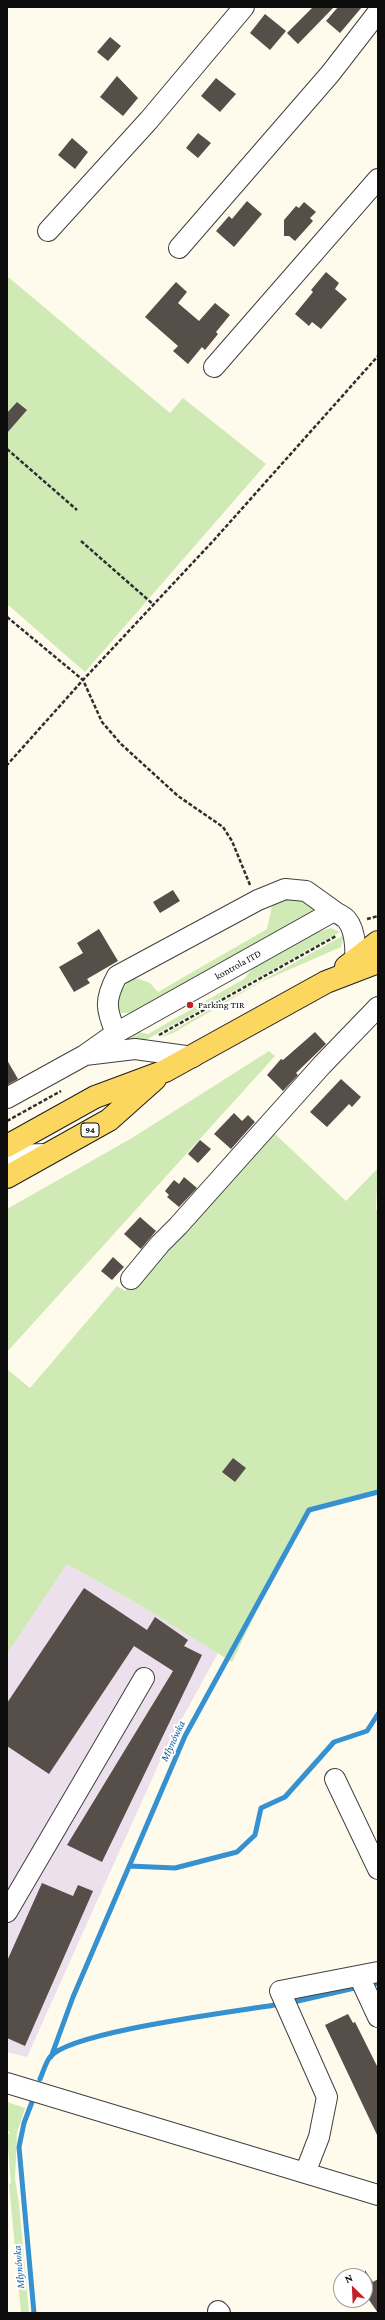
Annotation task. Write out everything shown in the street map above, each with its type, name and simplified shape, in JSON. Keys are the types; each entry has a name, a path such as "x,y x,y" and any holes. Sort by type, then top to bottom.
{"main road":[{"name":"94","path":"7,1146 95,1097 165,1071 192,1057 355,965 378,942"},
{"name":"94","path":"355,965 378,962"},
{"name":"94","path":"7,1177 109,1120 165,1071"}],"street":[{"path":"48,231 149,120 244,7"},
{"path":"179,248 330,74 378,12"},
{"path":"214,367 378,179"},
{"path":"116,1033 107,1013 108,992 117,976 258,900 285,889 306,891 346,919 352,927 355,965"},
{"name":"kontrola ITD","path":"7,1098 85,1055 116,1033 334,911"},
{"path":"131,1279 160,1244 178,1226 317,1070 378,1007"},
{"path":"85,1055 135,1049 192,1057"},
{"path":"7,1155 47,1154"},
{"path":"7,1912 144,1678"},
{"path":"335,1779 378,1869"},
{"path":"305,2173 319,2137 327,2097 280,1991 368,1974 368,1996 378,2017"},
{"path":"7,2083 378,2195"}],"path":[{"path":"7,765 83,680 154,606 378,356"},
{"path":"7,449 77,510"},
{"path":"81,540 154,606"},
{"path":"7,617 83,680 102,722 121,744 178,796 223,826 232,841 240,865 258,900"},
{"path":"135,1049 352,927 373,916 378,916"},
{"path":"7,1121 63,1089"}],"shaded area":[{"path":"67,1564 133,1601 218,1653 165,1750 27,2057 7,2052 7,1654"}],"green space":[{"path":"7,276 170,413 183,398 266,464 85,672 7,604"},
{"path":"297,898 312,905 313,911 308,918 276,932 131,1013 122,1013 117,1010 119,996 126,984 133,977 150,983 158,992 267,929 272,906 286,899"},
{"path":"331,928 340,932 142,1042 125,1042 122,1039 134,1031 148,1034 244,979 256,964 315,933"},
{"path":"344,935 341,947 261,982 173,1033 159,1038"},
{"path":"269,1051 275,1056 7,1352 7,1209 132,1138"},
{"path":"273,1132 346,1201 378,1168 376,1209 378,1211 378,1490 326,1505 307,1516 299,1523 232,1662 133,1601 67,1564 7,1654 7,1369 30,1388 117,1286 125,1291"},
{"path":"7,2102 25,2108 17,2133 15,2179 19,2203 29,2313 21,2313 9,2184 11,2183 7,2136 10,2132 7,2130"}],"building":[{"path":"313,7 334,7 298,44 287,33"},
{"path":"338,7 362,7 340,33 326,21"},
{"path":"265,14 286,31 270,50 250,33"},
{"path":"110,37 121,46 108,61 97,52"},
{"path":"117,76 138,98 123,116 100,97"},
{"path":"216,78 236,94 220,112 201,96"},
{"path":"198,133 211,143 198,158 186,148"},
{"path":"72,138 88,152 75,169 58,155"},
{"path":"247,201 262,214 234,247 216,231 229,216 232,219"},
{"path":"304,202 316,212 310,218 313,221 295,241 289,236 284,236 284,220 296,206 299,208"},
{"path":"326,272 339,283 335,289 347,299 321,329 312,322 309,326 295,314 313,292 311,290"},
{"path":"176,282 187,292 178,303 199,321 215,303 230,315 216,332 218,334 205,350 202,347 188,364 173,351 178,346 145,317"},
{"path":"17,402 27,410 7,433 7,413"},
{"path":"173,890 180,901 160,913 153,902"},
{"path":"99,929 118,961 87,979 90,983 74,992 59,967 83,953 77,943"},
{"path":"315,1032 326,1044 296,1073 298,1075 283,1091 267,1075 281,1059 283,1060"},
{"path":"7,1060 18,1079 7,1085"},
{"path":"341,1079 361,1097 352,1107 349,1104 327,1127 310,1112"},
{"path":"234,1113 242,1121 248,1115 255,1122 231,1149 214,1134"},
{"path":"200,1140 211,1149 198,1163 188,1154"},
{"path":"184,1177 197,1188 179,1207 167,1197 169,1195 165,1191 174,1180 179,1184"},
{"path":"140,1217 156,1231 141,1249 124,1234"},
{"path":"113,1257 124,1267 112,1280 101,1271"},
{"path":"233,1458 246,1468 235,1482 222,1472"},
{"path":"84,1588 147,1630 155,1617 188,1640 184,1646 202,1655 102,1862 67,1845 173,1671 134,1646 49,1774 7,1746 7,1703"},
{"path":"42,1883 73,1896 78,1885 93,1891 25,2046 7,2038 7,1961"},
{"path":"348,2014 353,2023 355,2022 378,2068 378,2137 325,2025"},
{"path":"378,2279 378,2313 373,2306 373,2282"}],"waterway":[{"name":"Młynówka","path":"51,2057 73,1997 185,1736 309,1510 378,1492"},
{"path":"129,1866 175,1868 237,1852 255,1835 261,1808 285,1797 334,1742 367,1731 378,1714"},
{"name":"Młynówka","path":"367,1986 378,1983"},
{"name":"Młynówka","path":"289,2003 359,1987"},
{"name":"Młynówka","path":"40,2079 50,2057 64,2048 89,2039 158,2023 281,2004"},
{"name":"Młynówka","path":"32,2102 24,2123 19,2147 34,2313"}],"place":[{"name":"Parking TIR","path":"190,1005"}]}
